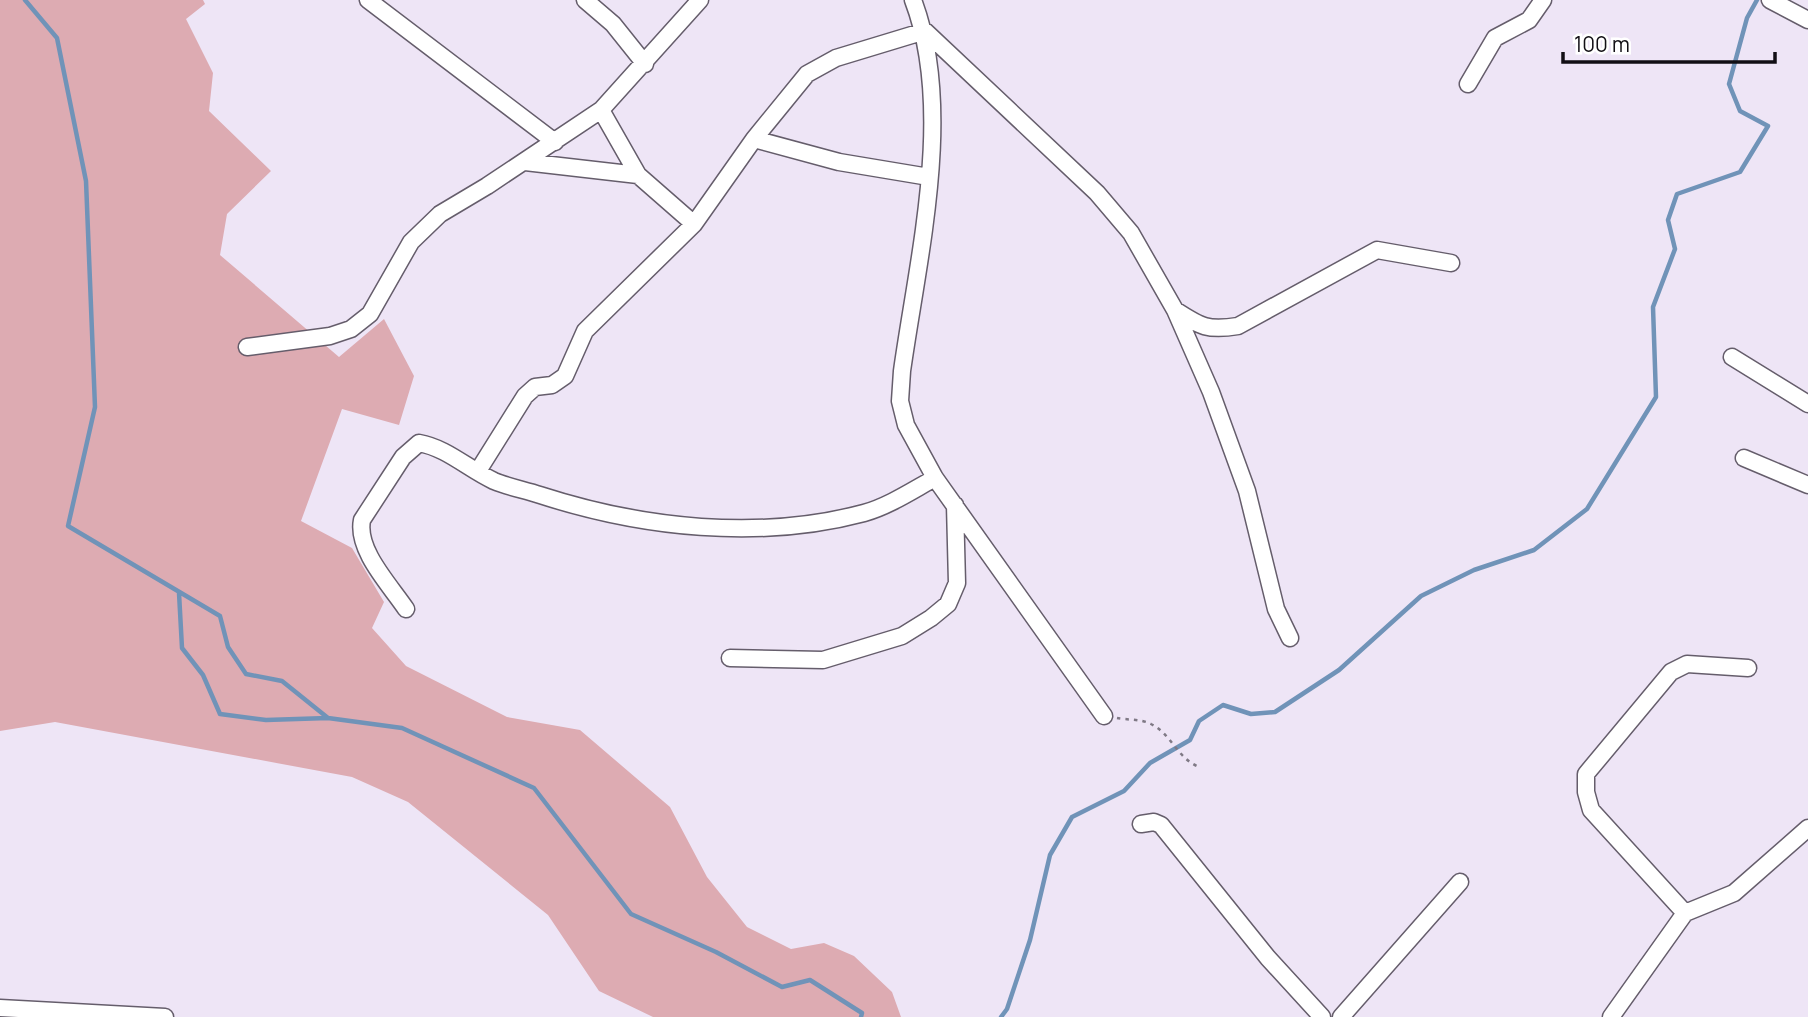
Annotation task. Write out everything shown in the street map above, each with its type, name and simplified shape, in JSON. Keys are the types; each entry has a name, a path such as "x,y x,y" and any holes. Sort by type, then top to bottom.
{"street":[{"path":"368,0 555,142"},
{"path":"584,0 613,23 645,64"},
{"path":"247,346 330,335 351,329 370,314 411,242 440,214 525,162 601,110 700,0"},
{"path":"913,0 925,31 931,92 929,177 900,401 906,425 935,478 1104,716"},
{"path":"1468,84 1495,38 1529,20 1544,0"},
{"path":"1770,0 1808,20"},
{"path":"478,471 525,396 535,387 552,385 565,376 585,331 694,224 754,139 807,74 823,64 925,31"},
{"path":"925,31 1097,193 1130,233 1175,310 1211,392 1247,491 1276,609 1290,638"},
{"path":"601,110 638,175 694,224"},
{"path":"754,139 839,162 929,177"},
{"path":"525,162 638,175"},
{"path":"1175,310 1196,324 1212,330 1238,326 1377,250 1451,263"},
{"path":"1732,358 1808,404"},
{"path":"406,609 365,546 360,532 362,520 402,457 419,443 434,445 494,481 565,503 616,514 719,528 804,526 867,512 935,478"},
{"path":"1744,458 1808,485"},
{"path":"730,658 823,660 902,636 931,618 948,604 957,583 955,505"},
{"path":"1685,913 1591,810 1586,792 1586,774 1671,673 1687,664 1748,668"},
{"path":"1141,824 1154,822 1160,825 1268,958 1322,1017"},
{"path":"1611,1017 1685,913 1734,892 1808,828"},
{"path":"1341,1017 1460,882"},
{"path":"0,1008 165,1017"}],"path":[{"path":"1104,716 1149,723 1167,736 1186,761 1197,766"}],"shaded area":[{"path":"0,0 203,0 205,4 186,19 213,73 209,111 271,171 227,214 220,255 339,357 384,319 414,376 399,425 342,409 301,521 352,548 384,602 372,628 406,666 507,717 580,730 670,807 707,877 747,927 791,949 824,943 854,956 892,992 901,1017 653,1017 599,991 548,915 408,802 352,777 55,722 0,731"}],"waterway":[{"path":"25,0 57,38 86,181 95,407 68,526 220,616 228,647 246,674 282,681 328,718 402,728 534,788 631,914 716,952 782,987 810,980 862,1013 861,1017"},
{"path":"1001,1017 1007,1009 1030,940 1050,855 1072,817 1124,791 1150,763 1190,740 1199,721 1223,705 1251,714 1275,712 1339,670 1421,596 1474,570 1534,550 1587,509 1656,397 1653,307 1675,249 1668,220 1677,194 1740,172 1768,126 1740,111 1729,84 1747,18 1757,0"},
{"path":"179,593 182,648 203,675 220,714 266,720 328,718"}]}
